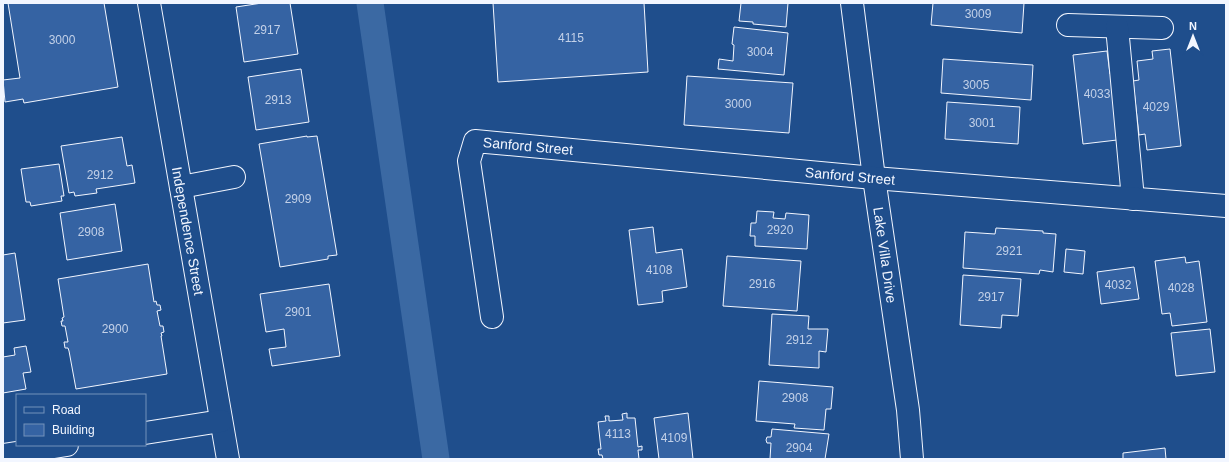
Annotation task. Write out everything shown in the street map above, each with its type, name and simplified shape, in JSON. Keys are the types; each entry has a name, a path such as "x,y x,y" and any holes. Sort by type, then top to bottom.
{"street":[{"name":"Independence Street","path":"149,3 228,459"},
{"name":"Lake Villa Drive","path":"852,3 874,178 908,410 912,459"},
{"path":"1068,25 1162,28"},
{"path":"1116,27 1133,199"},
{"name":"Sanford Street","path":"492,317 469,161 475,141 874,178 1226,206"},
{"path":"181,187 234,177"},
{"path":"146,433 221,421"},
{"path":"3,455 61,446"}],"building":[{"path":"8,3 104,3 118,87 24,103 23,99 5,102 3,80 20,78"},
{"path":"262,3 290,3 298,54 244,62 236,7"},
{"path":"493,3 644,3 648,72 498,82"},
{"path":"741,3 788,3 786,27 753,24 753,22 739,21"},
{"path":"933,3 1024,3 1022,33 931,25"},
{"path":"734,27 788,33 784,75 718,69 719,59 733,61 734,45 732,44"},
{"path":"1170,49 1181,146 1147,150 1145,134 1139,135 1133,81 1139,80 1137,61 1153,59 1152,51"},
{"path":"1107,51 1110,74 1115,73 1117,140 1083,144 1073,55"},
{"path":"943,59 1033,65 1031,100 941,93"},
{"path":"301,69 309,122 256,130 248,77"},
{"path":"687,76 793,83 789,133 684,125"},
{"path":"947,102 1020,107 1018,144 945,139"},
{"path":"307,136 317,136 337,255 328,256 328,259 280,267 259,144"},
{"path":"122,137 127,166 132,165 135,183 96,189 97,193 75,196 74,192 69,193 61,146"},
{"path":"59,164 64,196 61,196 62,201 31,206 30,202 26,202 21,169"},
{"path":"115,204 122,251 67,260 60,213"},
{"path":"757,211 774,212 773,218 785,219 786,213 809,215 807,249 755,246 755,236 750,236 751,223 756,223"},
{"path":"653,227 656,253 682,249 687,287 662,291 663,302 638,305 629,230"},
{"path":"996,228 1043,231 1043,233 1056,234 1053,272 1040,270 1039,274 963,268 965,232 995,234"},
{"path":"1066,249 1085,251 1083,274 1064,272"},
{"path":"15,253 25,320 3,323 3,255"},
{"path":"727,256 801,261 797,311 723,306"},
{"path":"1185,257 1186,263 1199,261 1207,322 1172,326 1170,313 1162,314 1155,261"},
{"path":"148,264 154,302 156,301 157,305 160,305 161,310 157,311 160,326 163,326 164,332 161,333 161,336 167,374 76,389 69,351 68,348 65,348 64,342 68,342 65,326 62,326 61,321 63,321 62,318 64,317 58,279"},
{"path":"1134,267 1139,299 1101,304 1097,272"},
{"path":"963,275 1021,279 1018,316 1002,315 1001,328 960,325"},
{"path":"329,284 340,356 272,366 269,349 286,347 284,329 266,332 260,294"},
{"path":"772,314 809,316 808,329 828,329 826,352 819,351 819,368 769,365"},
{"path":"1210,329 1215,372 1176,376 1171,333"},
{"path":"26,346 31,372 23,373 26,389 3,393 3,357 15,355 14,348"},
{"path":"759,381 833,387 831,409 826,409 824,430 794,428 795,424 756,421"},
{"path":"627,413 627,418 635,418 638,447 642,446 642,450 638,450 639,459 603,459 602,455 599,455 598,449 601,449 598,422 606,421 605,416 609,416 609,421 623,420 622,414"},
{"path":"688,413 693,459 659,459 654,418"},
{"path":"772,429 829,434 825,459 770,459 771,443 767,443 766,440 767,437 771,437"},
{"path":"1165,448 1166,459 1123,459 1123,453"}],"waterway":[{"path":"370,3 436,459"}]}
